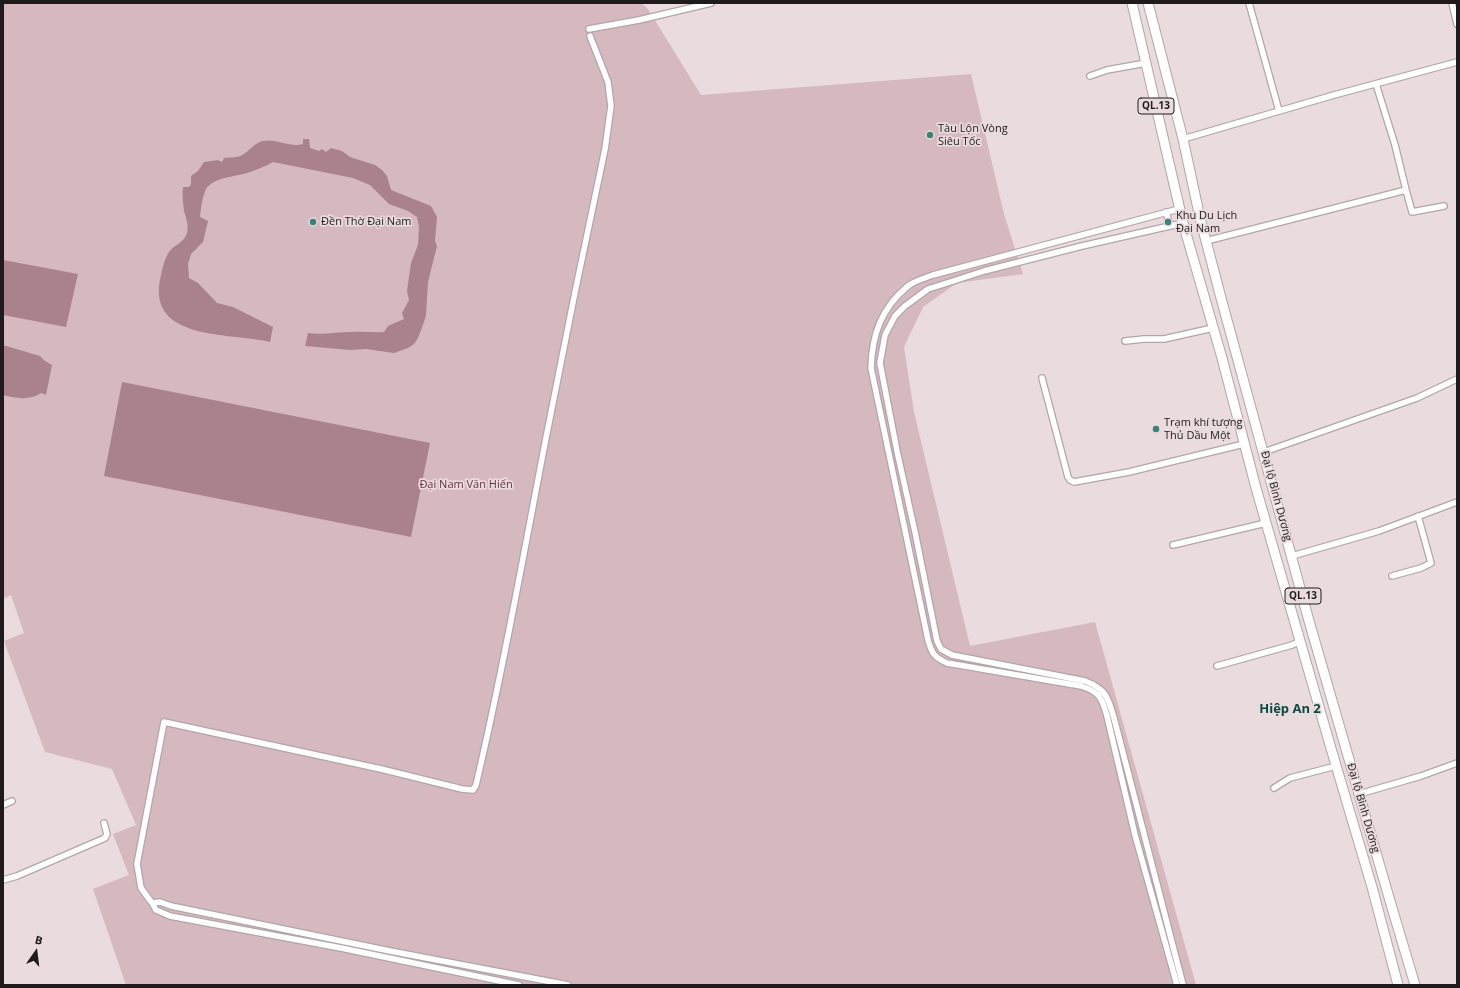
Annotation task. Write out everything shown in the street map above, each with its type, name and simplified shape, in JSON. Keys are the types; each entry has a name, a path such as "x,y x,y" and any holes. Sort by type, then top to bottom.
{"highway":[{"name":"Đại lộ Bình Dương","path":"1132,3 1183,223 1266,523 1372,887 1398,985"},
{"name":"Đại lộ Bình Dương","path":"1148,3 1183,139 1206,241 1359,794 1416,985"},
{"path":"1180,208 1197,205"},
{"path":"1183,223 1200,218"}],"street":[{"path":"590,29 639,20 710,3"},
{"path":"1249,3 1279,111"},
{"path":"1452,3 1457,24"},
{"path":"519,985 341,948 170,916 156,910 141,888 138,854 164,722 462,789 473,790 476,785 497,694 548,429 605,149 611,106 608,82 590,36"},
{"path":"1183,139 1457,62"},
{"path":"1090,76 1107,70 1146,64"},
{"path":"1376,84 1395,145 1412,212 1444,206"},
{"path":"1206,241 1406,190"},
{"path":"1177,985 1135,835 1107,716 1103,702 1098,694 1093,690 1082,686 947,663 937,659 932,652 924,624 871,368 877,328 883,315 891,304 908,286 933,275 1180,208"},
{"path":"1166,212 1170,226"},
{"path":"1183,223 1082,246 984,271 928,289 905,306 895,316 884,335 880,363 895,444 939,645 941,649 952,656 1085,681 1102,689 1112,711 1183,985"},
{"path":"1125,341 1164,339 1213,328"},
{"path":"1042,378 1068,477 1074,482 1129,472 1244,444"},
{"path":"1264,452 1416,398 1457,379"},
{"path":"1292,556 1379,531 1457,502"},
{"path":"1392,576 1421,568 1431,563 1418,516"},
{"path":"1173,545 1266,523"},
{"path":"1217,666 1292,645 1300,641"},
{"path":"1359,794 1421,776 1457,763"},
{"path":"1274,788 1290,778 1336,766"},
{"path":"3,805 12,801"},
{"path":"3,880 17,876 105,838 108,834 104,823"},
{"path":"152,903 160,902 171,906 390,951 568,985"}],"green space":[{"name":"Đại Nam Văn Hiến","path":"3,3 641,3 648,9 701,95 971,74 1004,214 1023,274 957,283 923,307 904,347 914,412 970,646 1095,622 1196,985 126,985 93,889 129,875 113,834 136,825 112,769 45,752 4,641 24,633 11,595 3,599"}],"shaded area":[{"path":"303,139 309,139 310,148 319,151 322,149 326,152 331,148 342,151 350,157 375,165 387,176 391,190 431,206 437,217 435,241 437,246 428,282 426,315 418,338 414,344 408,348 394,353 366,349 350,350 305,346 308,333 384,332 388,326 404,319 402,313 409,300 407,291 411,263 418,245 419,227 417,217 408,211 389,204 370,185 353,178 273,162 247,173 214,182 206,189 200,217 208,221 203,242 191,254 188,264 189,278 198,283 217,303 233,307 273,327 270,342 194,330 177,323 165,312 159,297 161,275 169,252 184,239 188,230 184,211 183,187 189,187 191,184 191,176 198,171 204,162 218,160 222,162 224,158 240,156 263,141 268,140 298,145 303,144"},
{"path":"3,260 78,274 66,327 3,315"},
{"path":"3,345 40,356 52,365 46,395 41,393 36,396 22,398 3,395"},
{"path":"122,382 430,443 411,537 104,476"}],"place":[{"name":"Tàu Lộn Vòng Siêu Tốc","path":"930,135"},
{"name":"Đền Thờ Đại Nam","path":"313,222"},
{"name":"Khu Du Lịch Đại Nam","path":"1168,222"},
{"name":"Trạm khí tượng Thủ Dầu Một","path":"1156,429"}],"district":[{"name":"Hiệp An 2","path":"1290,709"}]}
